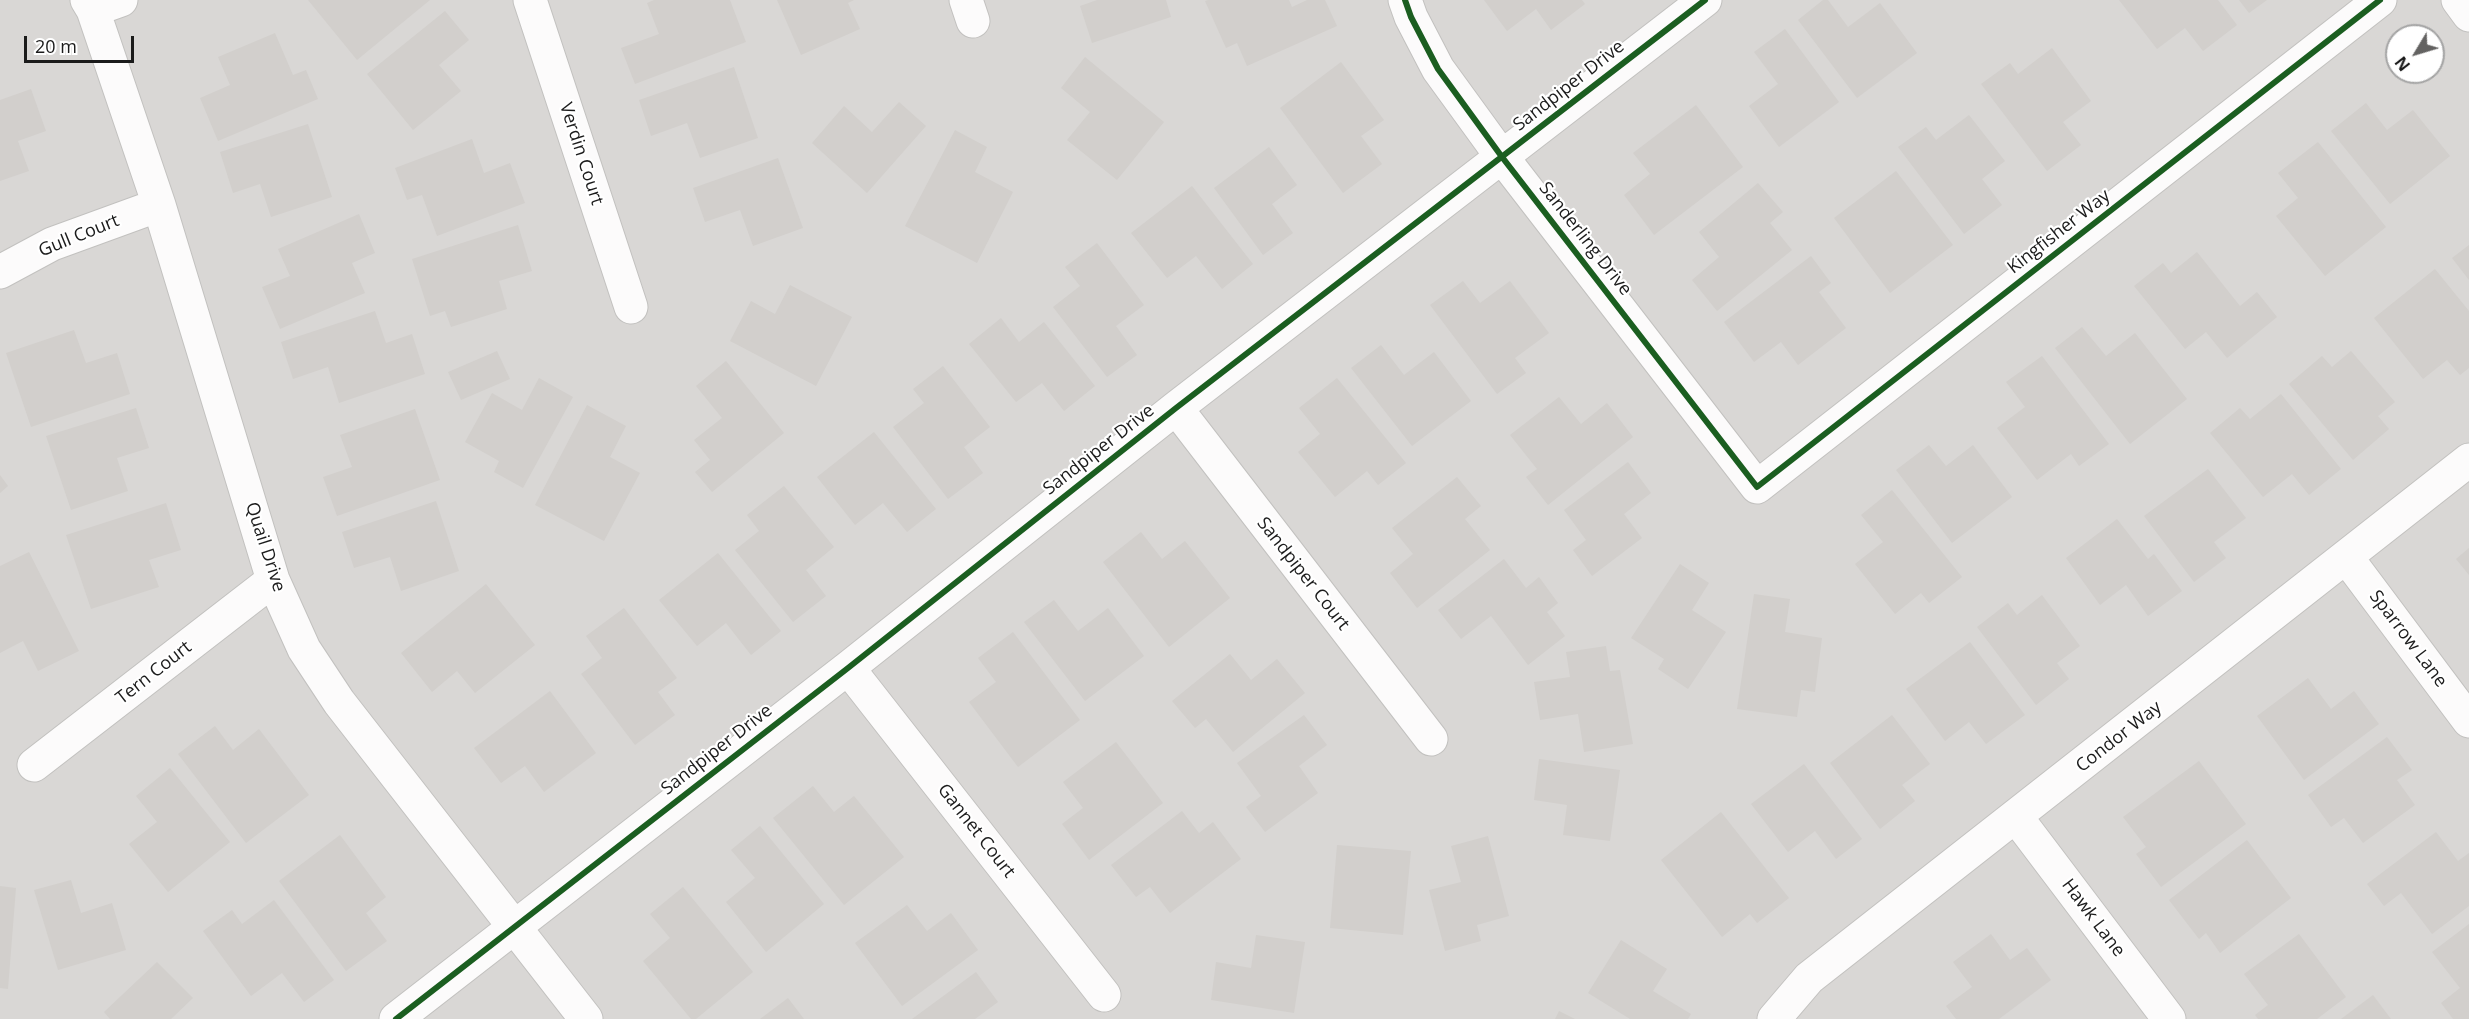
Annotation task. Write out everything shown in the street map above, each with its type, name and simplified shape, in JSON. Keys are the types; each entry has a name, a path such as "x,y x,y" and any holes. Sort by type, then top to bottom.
{"street":[{"name":"Verdin Court","path":"530,0 631,307"},
{"name":"Sanderling Drive","path":"1405,0 1411,17 1438,69 1502,157 1757,487"},
{"name":"Sandpiper Drive","path":"396,1019 848,668 1176,408 1705,0"},
{"name":"Kingfisher Way","path":"1757,487 2380,0"},
{"path":"2458,0 2469,15"},
{"name":"Quail Drive","path":"101,3 159,205 273,580 304,649 339,702 586,1019"},
{"name":"Gull Court","path":"0,273 52,244 159,205"},
{"name":"Sandpiper Court","path":"1176,408 1431,740"},
{"name":"Condor Way","path":"1774,1019 1809,978 2016,818 2469,460"},
{"name":"Sparrow Lane","path":"2347,558 2469,721"},
{"name":"Tern Court","path":"34,765 273,580"},
{"name":"Gannet Court","path":"848,668 1104,995"},
{"name":"Hawk Lane","path":"2016,818 2169,1019"}],"shaded area":[{"path":"0,0 2469,0 2469,1019 0,1019"}],"building":[{"path":"308,0 430,0 357,60"},
{"path":"654,0 730,0 746,42 635,84 621,48 659,34 647,3"},
{"path":"777,0 854,0 848,3 860,29 801,55"},
{"path":"1097,0 1166,0 1171,17 1092,43 1080,6"},
{"path":"1289,0 1292,7 1307,0 1325,0 1337,26 1247,66 1237,43 1226,48 1205,1"},
{"path":"1484,0 1582,0 1585,4 1551,30 1536,9 1507,31"},
{"path":"1823,0 1828,0 1848,27 1880,3 1917,53 1857,98 1798,20"},
{"path":"2119,0 2218,0 2237,25 2203,51 2185,28 2157,49"},
{"path":"2239,0 2267,0 2249,13"},
{"path":"445,11 469,40 439,65 461,91 413,130 367,74"},
{"path":"1785,29 1839,102 1779,147 1749,106 1778,84 1754,52"},
{"path":"275,33 293,75 306,70 318,99 218,141 200,98 230,85 218,57"},
{"path":"2052,48 2091,101 2063,122 2081,145 2047,171 1981,84 2010,63 2018,74"},
{"path":"1085,57 1164,122 1117,180 1067,140 1090,112 1061,88"},
{"path":"1341,62 1384,120 1361,136 1382,164 1343,193 1280,108"},
{"path":"734,67 758,138 700,158 687,123 651,136 639,100"},
{"path":"31,89 46,131 18,141 29,171 0,181 0,100"},
{"path":"899,102 926,126 867,193 812,143 844,106 872,132"},
{"path":"2366,103 2387,130 2413,110 2450,156 2390,204 2331,131"},
{"path":"1696,105 1743,167 1654,235 1624,195 1650,174 1633,153"},
{"path":"1969,115 2005,161 1982,179 2002,205 1964,234 1898,147 1926,127 1936,140"},
{"path":"308,124 332,197 271,217 260,184 233,193 220,152"},
{"path":"955,130 987,147 975,172 1013,192 977,263 905,226"},
{"path":"472,139 484,173 510,163 525,203 437,236 422,195 407,200 395,168"},
{"path":"2318,142 2386,227 2325,276 2276,216 2298,198 2278,173"},
{"path":"1269,147 1297,185 1272,204 1293,233 1263,255 1214,188"},
{"path":"778,158 803,228 753,246 740,210 705,222 693,188"},
{"path":"1896,171 1953,245 1890,293 1834,218"},
{"path":"1758,183 1783,212 1770,223 1792,250 1717,311 1692,280 1719,257 1699,232"},
{"path":"1192,186 1253,264 1222,289 1196,256 1167,278 1131,233"},
{"path":"359,214 375,253 352,263 365,293 280,329 262,287 290,276 278,249"},
{"path":"518,225 532,271 499,281 507,309 451,327 445,311 430,316 412,259"},
{"path":"1097,243 1144,305 1116,326 1137,355 1107,377 1053,307 1080,286 1065,267"},
{"path":"2469,245 2469,280 2452,258"},
{"path":"2197,252 2240,306 2257,292 2277,317 2227,358 2206,332 2185,349 2134,286 2163,263 2171,273"},
{"path":"1811,256 1831,283 1819,292 1846,328 1798,365 1781,342 1754,362 1724,322"},
{"path":"2435,269 2469,311 2469,368 2460,375 2447,360 2423,379 2374,318"},
{"path":"1463,281 1480,303 1510,281 1549,333 1515,358 1526,373 1497,394 1430,305"},
{"path":"790,285 852,317 816,386 730,341 751,301 775,314"},
{"path":"375,311 386,343 412,334 425,374 339,403 328,367 293,379 281,342"},
{"path":"1001,318 1019,342 1044,322 1095,386 1064,411 1042,383 1016,402 969,344"},
{"path":"2082,327 2106,356 2135,333 2187,399 2130,444 2055,348"},
{"path":"74,330 86,363 117,353 130,394 31,427 6,353"},
{"path":"1381,345 1404,375 1434,352 1471,401 1412,446 1351,368"},
{"path":"497,351 510,379 461,400 448,372"},
{"path":"2351,351 2395,402 2378,416 2389,429 2353,460 2289,384 2322,356 2332,367"},
{"path":"2042,356 2109,444 2079,466 2071,454 2037,480 1997,428 2025,407 2006,382"},
{"path":"726,361 784,433 712,492 695,472 710,460 694,440 722,418 696,386"},
{"path":"943,366 990,427 964,447 983,473 948,499 893,427 924,403 913,389"},
{"path":"539,378 573,397 523,488 494,472 499,461 465,442 492,393 522,410"},
{"path":"1337,378 1406,463 1378,485 1367,471 1335,497 1298,452 1320,434 1299,408"},
{"path":"2281,394 2341,469 2309,495 2292,474 2263,497 2210,433 2240,408 2250,419"},
{"path":"1559,397 1581,424 1607,403 1633,437 1548,505 1526,477 1537,469 1510,435"},
{"path":"587,405 626,426 610,457 640,473 604,541 535,505"},
{"path":"136,408 149,448 117,458 128,491 71,510 46,436"},
{"path":"415,409 440,480 337,516 323,477 352,467 340,435"},
{"path":"874,432 936,509 907,532 883,503 855,525 817,477"},
{"path":"1929,445 1946,466 1973,445 2012,497 1952,543 1896,470"},
{"path":"1628,462 1651,493 1624,514 1642,538 1592,576 1573,550 1586,540 1564,510"},
{"path":"2208,469 2246,518 2214,542 2226,558 2194,582 2144,516"},
{"path":"0,475 8,486 0,493"},
{"path":"1457,477 1481,506 1465,519 1490,550 1417,608 1390,573 1413,554 1392,528"},
{"path":"784,486 834,547 806,570 826,596 793,622 735,550 759,531 747,515"},
{"path":"1892,490 1962,577 1929,603 1921,593 1895,614 1855,564 1883,542 1861,515"},
{"path":"436,501 459,571 401,591 390,557 354,568 342,532"},
{"path":"166,503 181,550 149,560 159,587 91,609 66,535"},
{"path":"2117,519 2148,559 2154,554 2182,591 2148,616 2126,585 2100,605 2066,558"},
{"path":"1141,532 1162,559 1185,541 1230,598 1169,647 1103,562"},
{"path":"2469,548 2469,575 2456,559"},
{"path":"29,552 79,651 38,671 23,641 0,653 0,566"},
{"path":"718,553 781,631 751,655 726,623 697,646 659,600"},
{"path":"1504,559 1526,588 1539,577 1558,603 1547,612 1565,636 1528,665 1491,616 1461,639 1438,610"},
{"path":"1680,564 1709,583 1692,610 1726,632 1688,689 1658,669 1664,659 1631,638"},
{"path":"486,584 535,645 475,693 457,671 432,692 401,653"},
{"path":"1754,594 1790,599 1785,632 1822,638 1815,692 1801,690 1797,717 1737,709"},
{"path":"2042,595 2080,646 2057,663 2069,679 2036,705 1977,627 2008,603 2017,615"},
{"path":"1054,600 1078,631 1108,608 1144,656 1085,701 1024,622"},
{"path":"624,608 677,678 658,692 675,715 635,745 581,674 602,658 586,636"},
{"path":"1013,632 1080,720 1018,767 969,702 996,682 978,658"},
{"path":"1970,642 2025,715 1986,744 1969,722 1945,741 1906,689"},
{"path":"1606,646 1610,671 1620,670 1633,744 1584,752 1578,714 1540,720 1534,682 1570,677 1566,652"},
{"path":"1230,654 1251,680 1277,659 1305,693 1233,752 1206,719 1195,728 1172,701"},
{"path":"2308,678 2331,709 2354,691 2379,724 2304,780 2257,716"},
{"path":"550,691 596,753 544,792 525,766 501,783 474,748"},
{"path":"1304,715 1327,745 1299,766 1318,793 1265,832 1246,807 1261,796 1237,763"},
{"path":"1892,715 1930,764 1902,785 1915,801 1880,829 1830,763"},
{"path":"215,726 233,750 259,729 309,795 246,843 178,754"},
{"path":"2387,737 2412,770 2397,780 2415,805 2363,843 2344,818 2331,827 2308,795"},
{"path":"1116,742 1163,803 1089,860 1062,824 1083,808 1063,782"},
{"path":"1539,759 1620,770 1610,841 1563,835 1567,805 1534,800"},
{"path":"2199,761 2246,824 2161,887 2136,854 2146,847 2123,817"},
{"path":"1804,764 1862,839 1836,859 1815,831 1788,852 1751,804"},
{"path":"170,768 230,842 168,892 129,844 157,822 136,796"},
{"path":"813,786 834,812 854,796 904,857 844,905 773,818"},
{"path":"1182,811 1199,833 1213,822 1241,859 1170,913 1150,887 1136,897 1111,865"},
{"path":"1721,812 1789,898 1757,923 1750,914 1722,937 1661,860"},
{"path":"760,826 824,904 766,952 726,902 755,878 731,850"},
{"path":"2436,832 2458,861 2469,853 2469,906 2432,934 2401,893 2384,906 2367,884"},
{"path":"340,835 386,897 366,913 387,941 346,971 279,881"},
{"path":"1488,836 1509,916 1477,925 1481,941 1445,951 1429,890 1461,882 1451,846"},
{"path":"2247,840 2291,898 2220,953 2206,933 2199,939 2169,900"},
{"path":"1337,845 1411,851 1403,935 1330,928"},
{"path":"71,880 81,913 112,903 126,950 58,970 34,890"},
{"path":"0,886 16,888 8,989 0,988"},
{"path":"683,887 753,972 696,1019 691,1019 643,961 670,938 650,914"},
{"path":"274,900 334,980 304,1002 282,973 251,996 203,931 232,910 242,924"},
{"path":"907,905 927,931 951,913 978,950 902,1006 855,943"},
{"path":"2469,924 2469,1019 2453,1019 2441,1003 2460,988 2432,952"},
{"path":"1991,934 2010,960 2027,948 2051,980 1999,1019 1956,1019 1946,1006 1972,987 1953,962"},
{"path":"2299,934 2346,997 2317,1019 2258,1019 2255,1015 2268,1005 2244,974"},
{"path":"1256,935 1305,942 1294,1013 1211,1000 1216,962 1251,968"},
{"path":"1621,940 1667,969 1653,991 1691,1014 1688,1019 1630,1019 1588,993"},
{"path":"157,962 193,998 171,1019 110,1019 104,1012"},
{"path":"976,972 998,1002 975,1019 912,1019"},
{"path":"2373,995 2391,1019 2341,1019"},
{"path":"788,998 804,1019 760,1019"},
{"path":"1559,1011 1575,1019 1555,1019"}],"cycle path":[{"path":"1405,0 1411,17 1438,69 1502,157 1757,487 2380,0"},
{"path":"396,1019 848,668 1176,408 1705,0"}]}
